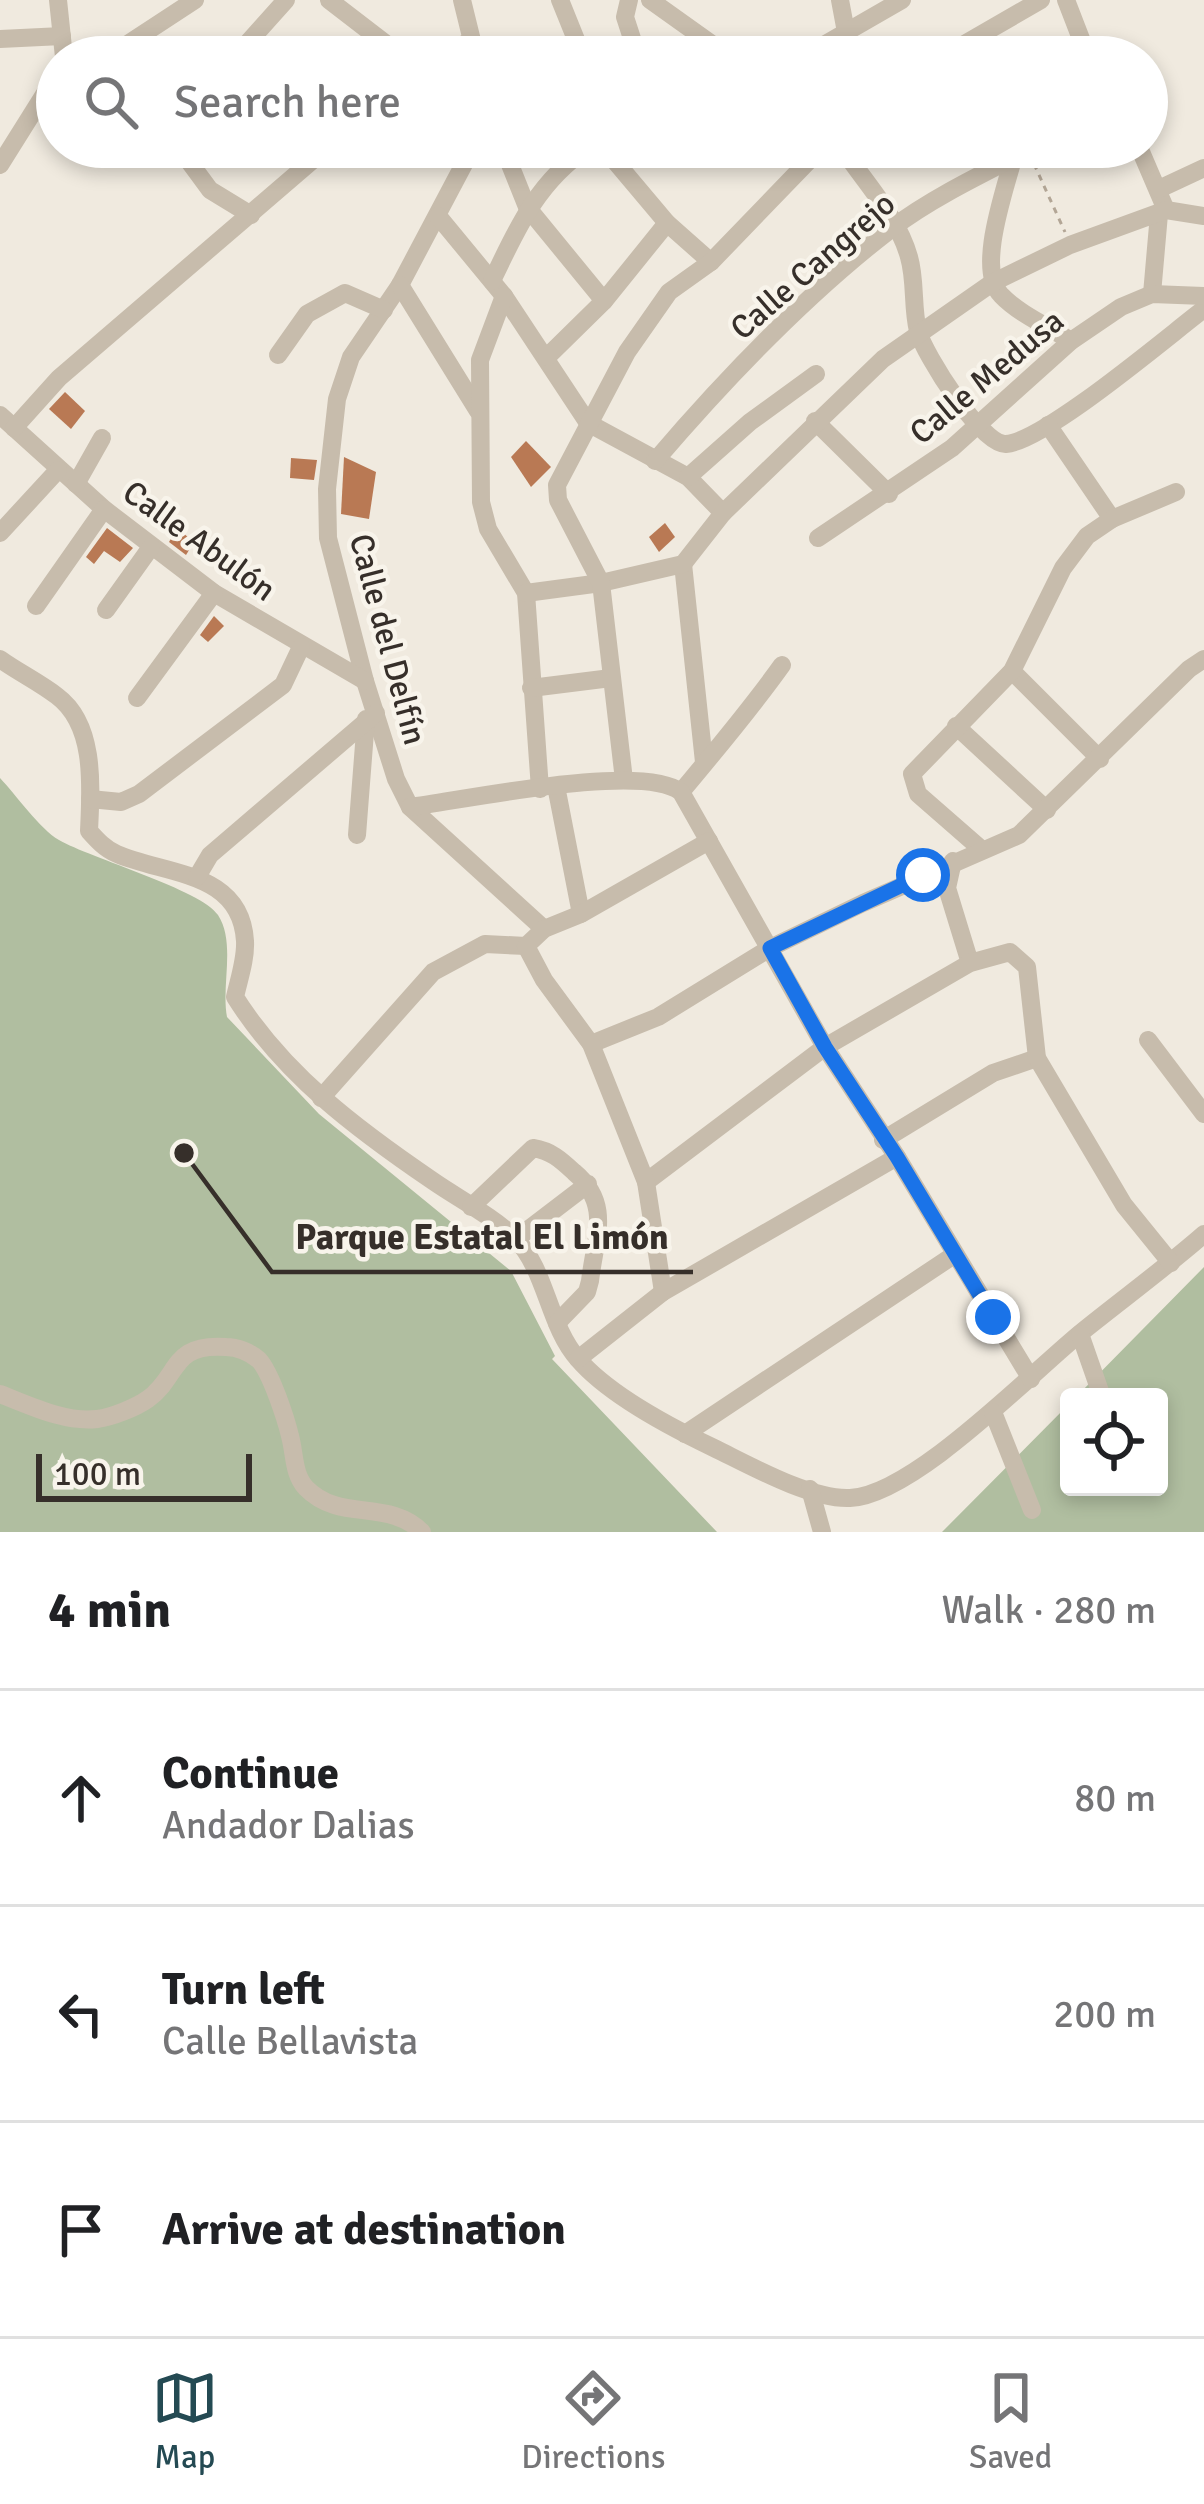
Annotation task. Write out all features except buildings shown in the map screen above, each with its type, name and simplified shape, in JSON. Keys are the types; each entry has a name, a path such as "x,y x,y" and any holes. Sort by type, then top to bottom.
{"street":[{"path":"58,0 62,36"},
{"path":"140,36 195,0"},
{"path":"254,36 286,0"},
{"path":"329,0 376,36"},
{"path":"463,0 470,36"},
{"path":"560,0 575,36"},
{"path":"629,0 625,17 631,36"},
{"path":"650,0 701,36"},
{"path":"840,0 846,32"},
{"path":"839,36 902,0"},
{"path":"978,36 1041,0"},
{"path":"1066,0 1080,36"},
{"path":"0,39 36,37"},
{"path":"0,165 36,108"},
{"path":"194,168 210,190 251,215"},
{"path":"7,421 304,168"},
{"name":"Calle del Delfín","path":"410,807 371,716 328,538 327,489 337,399 351,357 400,285 462,168"},
{"path":"511,168 526,207 604,301"},
{"path":"560,168 526,207 498,289 480,360 478,411 481,502 488,530 526,593 531,688 548,787 581,914"},
{"path":"621,168 667,223 712,262"},
{"path":"624,780 602,583 558,500 557,484 627,352 669,292 712,262 802,168"},
{"path":"856,168 895,226 909,258 919,335 975,425 995,443 1011,444 1048,425 1204,309"},
{"name":"Calle Cangrejo","path":"655,461 720,385 839,272 895,226 997,168"},
{"path":"1019,168 991,248 992,283 1001,296 1071,341"},
{"path":"1149,168 1159,189 1162,212 1152,294"},
{"path":"1159,189 1204,168"},
{"path":"526,593 602,583 683,564 723,513 883,359 992,283 1070,245 1162,212 1204,216"},
{"path":"438,216 548,357 588,423 688,477 723,513"},
{"path":"548,357 604,301 667,223"},
{"path":"400,285 478,411"},
{"path":"278,356 308,314 345,293 384,310"},
{"name":"Calle Medusa","path":"818,538 952,448 1071,341 1121,307 1152,294 1204,296"},
{"path":"688,477 750,422 816,374"},
{"name":"Calle Abulón","path":"7,421 104,509 214,593 365,681"},
{"path":"815,421 889,494"},
{"path":"1048,425 1112,519"},
{"path":"76,484 102,438"},
{"path":"0,533 58,470"},
{"path":"981,849 918,794 912,774 1012,670 1063,568 1087,536 1112,519 1176,492"},
{"path":"36,606 104,509"},
{"path":"106,610 151,547"},
{"path":"683,564 704,762"},
{"path":"137,698 214,593"},
{"path":"90,799 121,802 139,794 283,686 301,647"},
{"path":"0,659 61,698 73,713 87,751 88,831 102,846 196,877 230,898 246,945 236,997 260,1035 372,1140 516,1239 578,1359 685,1434 810,1490 847,1498 876,1492 900,1480 993,1412 1204,1234"},
{"path":"591,1044 658,1017 770,948 1019,835 1204,659"},
{"path":"681,792 734,733 782,665"},
{"path":"1012,670 1100,759"},
{"path":"531,688 611,678"},
{"path":"196,877 210,855 371,716"},
{"path":"357,835 371,716"},
{"path":"956,726 1047,810"},
{"path":"410,807 624,780 662,781 681,792 825,1047 1031,1379"},
{"path":"410,807 533,938 544,980 591,1044 646,1183 663,1292"},
{"path":"321,1097 433,972 485,944 533,938 709,841"},
{"path":"953,861 947,888 970,963"},
{"path":"646,1183 825,1047 970,963 1010,952 1027,967 1037,1058 1124,1205 1171,1263"},
{"path":"1148,1040 1204,1114"},
{"path":"883,1140 993,1073 1037,1058"},
{"path":"471,1208 532,1148 551,1151 588,1184 599,1206 590,1281 587,1292 557,1323"},
{"path":"578,1359 663,1292 897,1157"},
{"path":"516,1239 588,1184"},
{"path":"685,1434 955,1256"},
{"path":"1080,1334 1099,1388"},
{"path":"0,1394 76,1420 101,1418 147,1400 188,1353 207,1346 238,1348 258,1360 266,1373 302,1484 338,1506 392,1512 422,1532"},
{"path":"993,1412 1032,1510"},
{"path":"810,1490 822,1532"}],"path":[{"path":"1033,168 1070,245"}],"green space":[{"path":"0,778 59,840 191,895 218,915 226,938 227,1017 319,1114 511,1271 555,1356 552,1359 717,1532 0,1532"},
{"path":"1204,1267 1204,1532 942,1532 1060,1413 1060,1496 1168,1496 1168,1388 1085,1388"}],"place":[{"name":"Parque Estatal El Limón","path":"184,1153"}],"route":[{"path":"923,875 770,948 825,1047 993,1317"}]}
